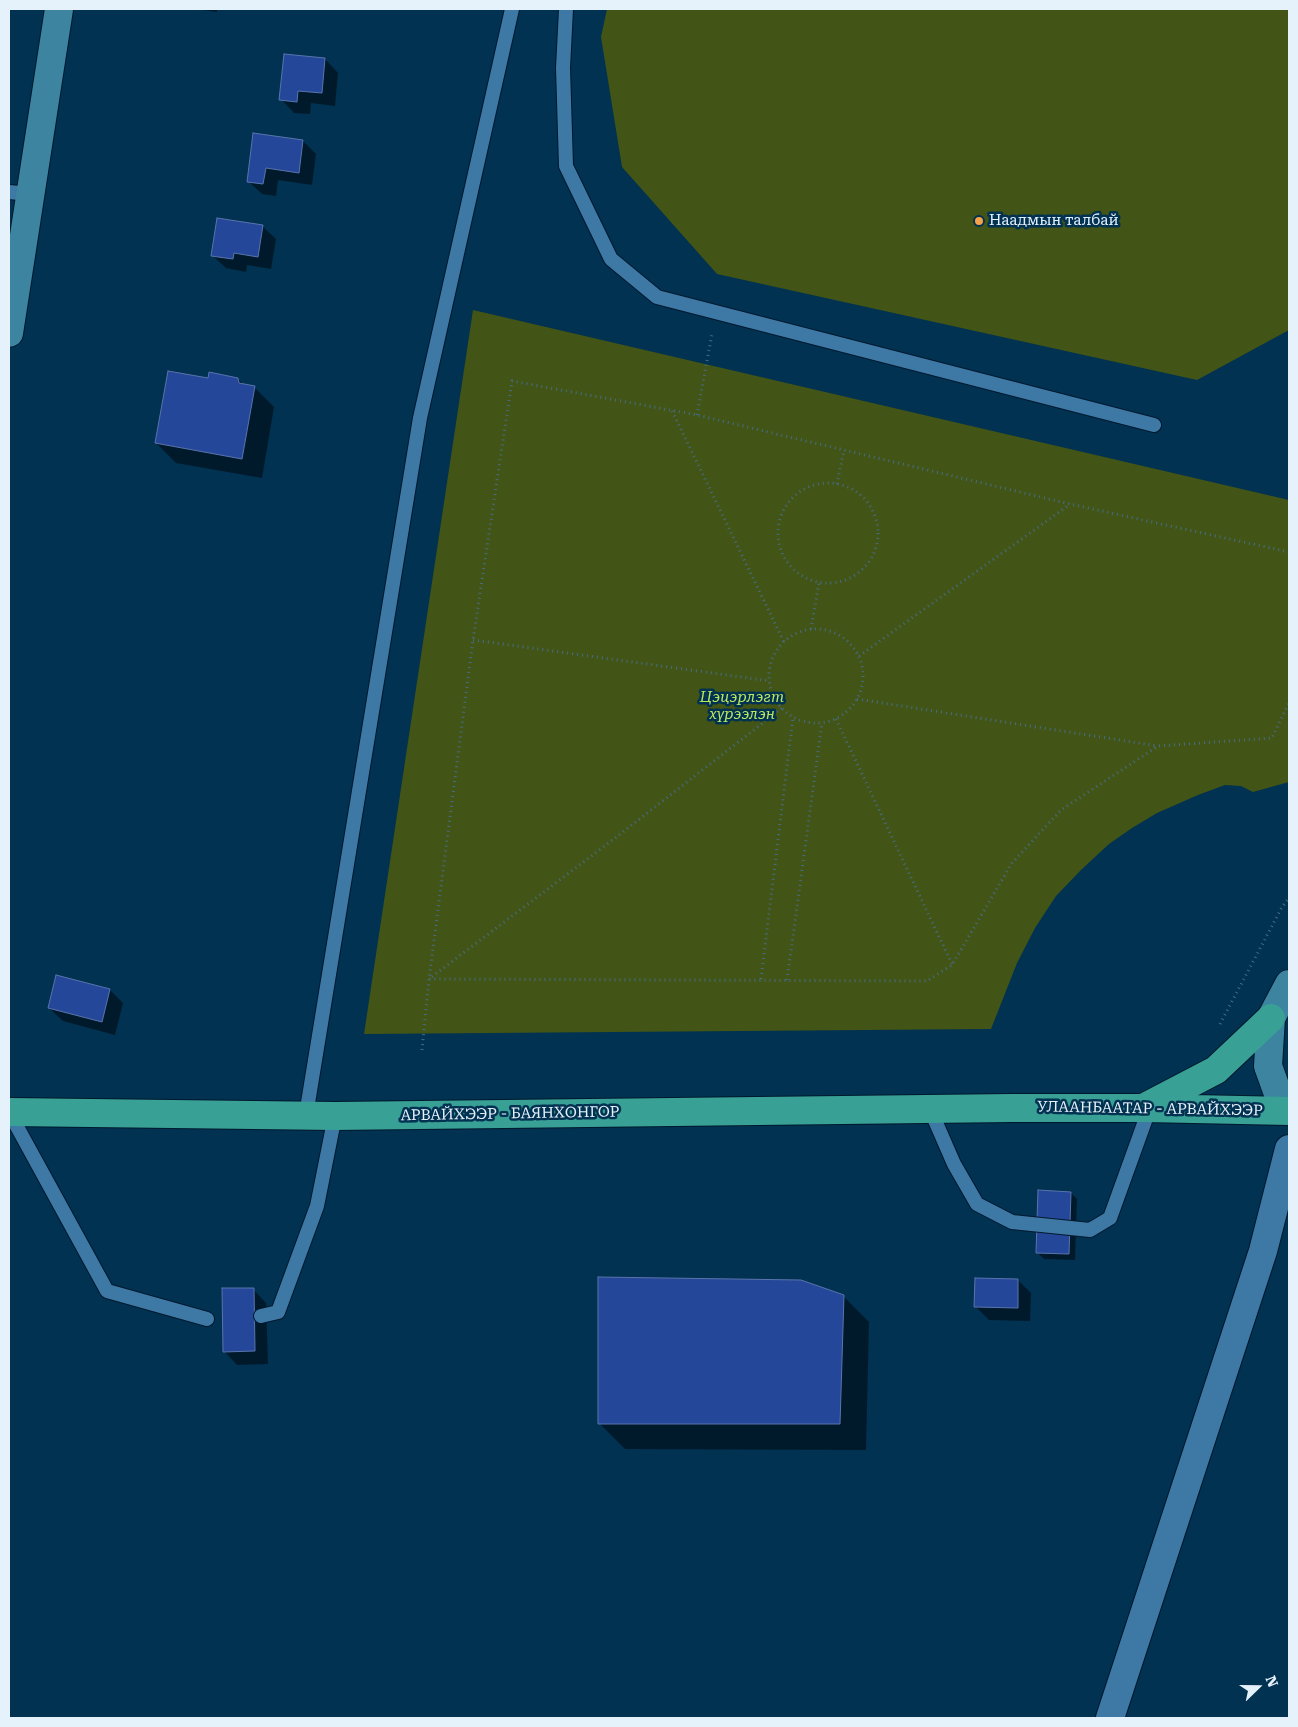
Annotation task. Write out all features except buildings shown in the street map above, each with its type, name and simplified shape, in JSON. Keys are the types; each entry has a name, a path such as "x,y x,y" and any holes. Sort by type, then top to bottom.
{"highway":[{"path":"1144,1108 1216,1070 1271,1018"},
{"name":"АРВАЙХЭЭР - БАЯНХОНГОР","path":"9,1112 335,1116 1011,1108"},
{"name":"УЛААНБААТАР - АРВАЙХЭЭР","path":"1011,1108 1289,1111"}],"street":[{"path":"9,332 20,193 59,9"},
{"path":"1289,984 1271,1018 1268,1066 1277,1090 1289,1104"},
{"path":"1110,1718 1263,1251 1289,1149"}],"lane":[{"path":"306,1116 420,418 512,9"},
{"path":"566,9 562,68 566,166 611,259 656,298 1154,425"},
{"path":"930,1109 954,1164 977,1204 1012,1222 1090,1230 1110,1218 1145,1121 1144,1108"},
{"path":"9,1112 107,1292 207,1319"},
{"path":"261,1316 278,1312 317,1206 335,1116"}],"path":[{"path":"697,415 716,313"},
{"path":"422,1050 429,979 473,640 512,381 697,415 1070,504 1289,552"},
{"path":"672,410 784,642"},
{"path":"837,484 844,450"},
{"path":"822,483 837,484 850,488 862,496 871,507 877,521 876,549 869,562 860,572 848,580 820,583 806,578 794,570 785,559 779,546 780,518 786,505 796,494 808,486 822,483"},
{"path":"859,656 1070,504"},
{"path":"811,629 820,583"},
{"path":"811,629 825,630 839,635 851,644 859,656 863,671 862,686 857,699 848,710 836,719 822,723 807,722 793,717 782,708 774,696 770,681 770,666 784,642 796,633 811,629"},
{"path":"473,640 770,681"},
{"path":"857,699 1158,746 1272,738 1289,703"},
{"path":"429,979 782,708"},
{"path":"761,980 793,717"},
{"path":"836,719 952,965"},
{"path":"787,980 822,723"},
{"path":"429,979 927,981 952,965 1012,862 1062,810 1158,746"},
{"path":"1220,1025 1282,907 1289,898"}],"green space":[{"name":"Наадмын талбай","path":"607,9 1289,9 1289,330 1197,380 717,274 622,167 601,37"},
{"name":"Цэцэрлэгт хүрээлэн","path":"473,310 1289,500 1289,782 1253,792 1241,786 1225,785 1157,813 1109,844 1056,896 1035,928 1017,963 991,1029 364,1034"}],"place":[{"name":"Наадмын талбай","path":"979,221"}]}
